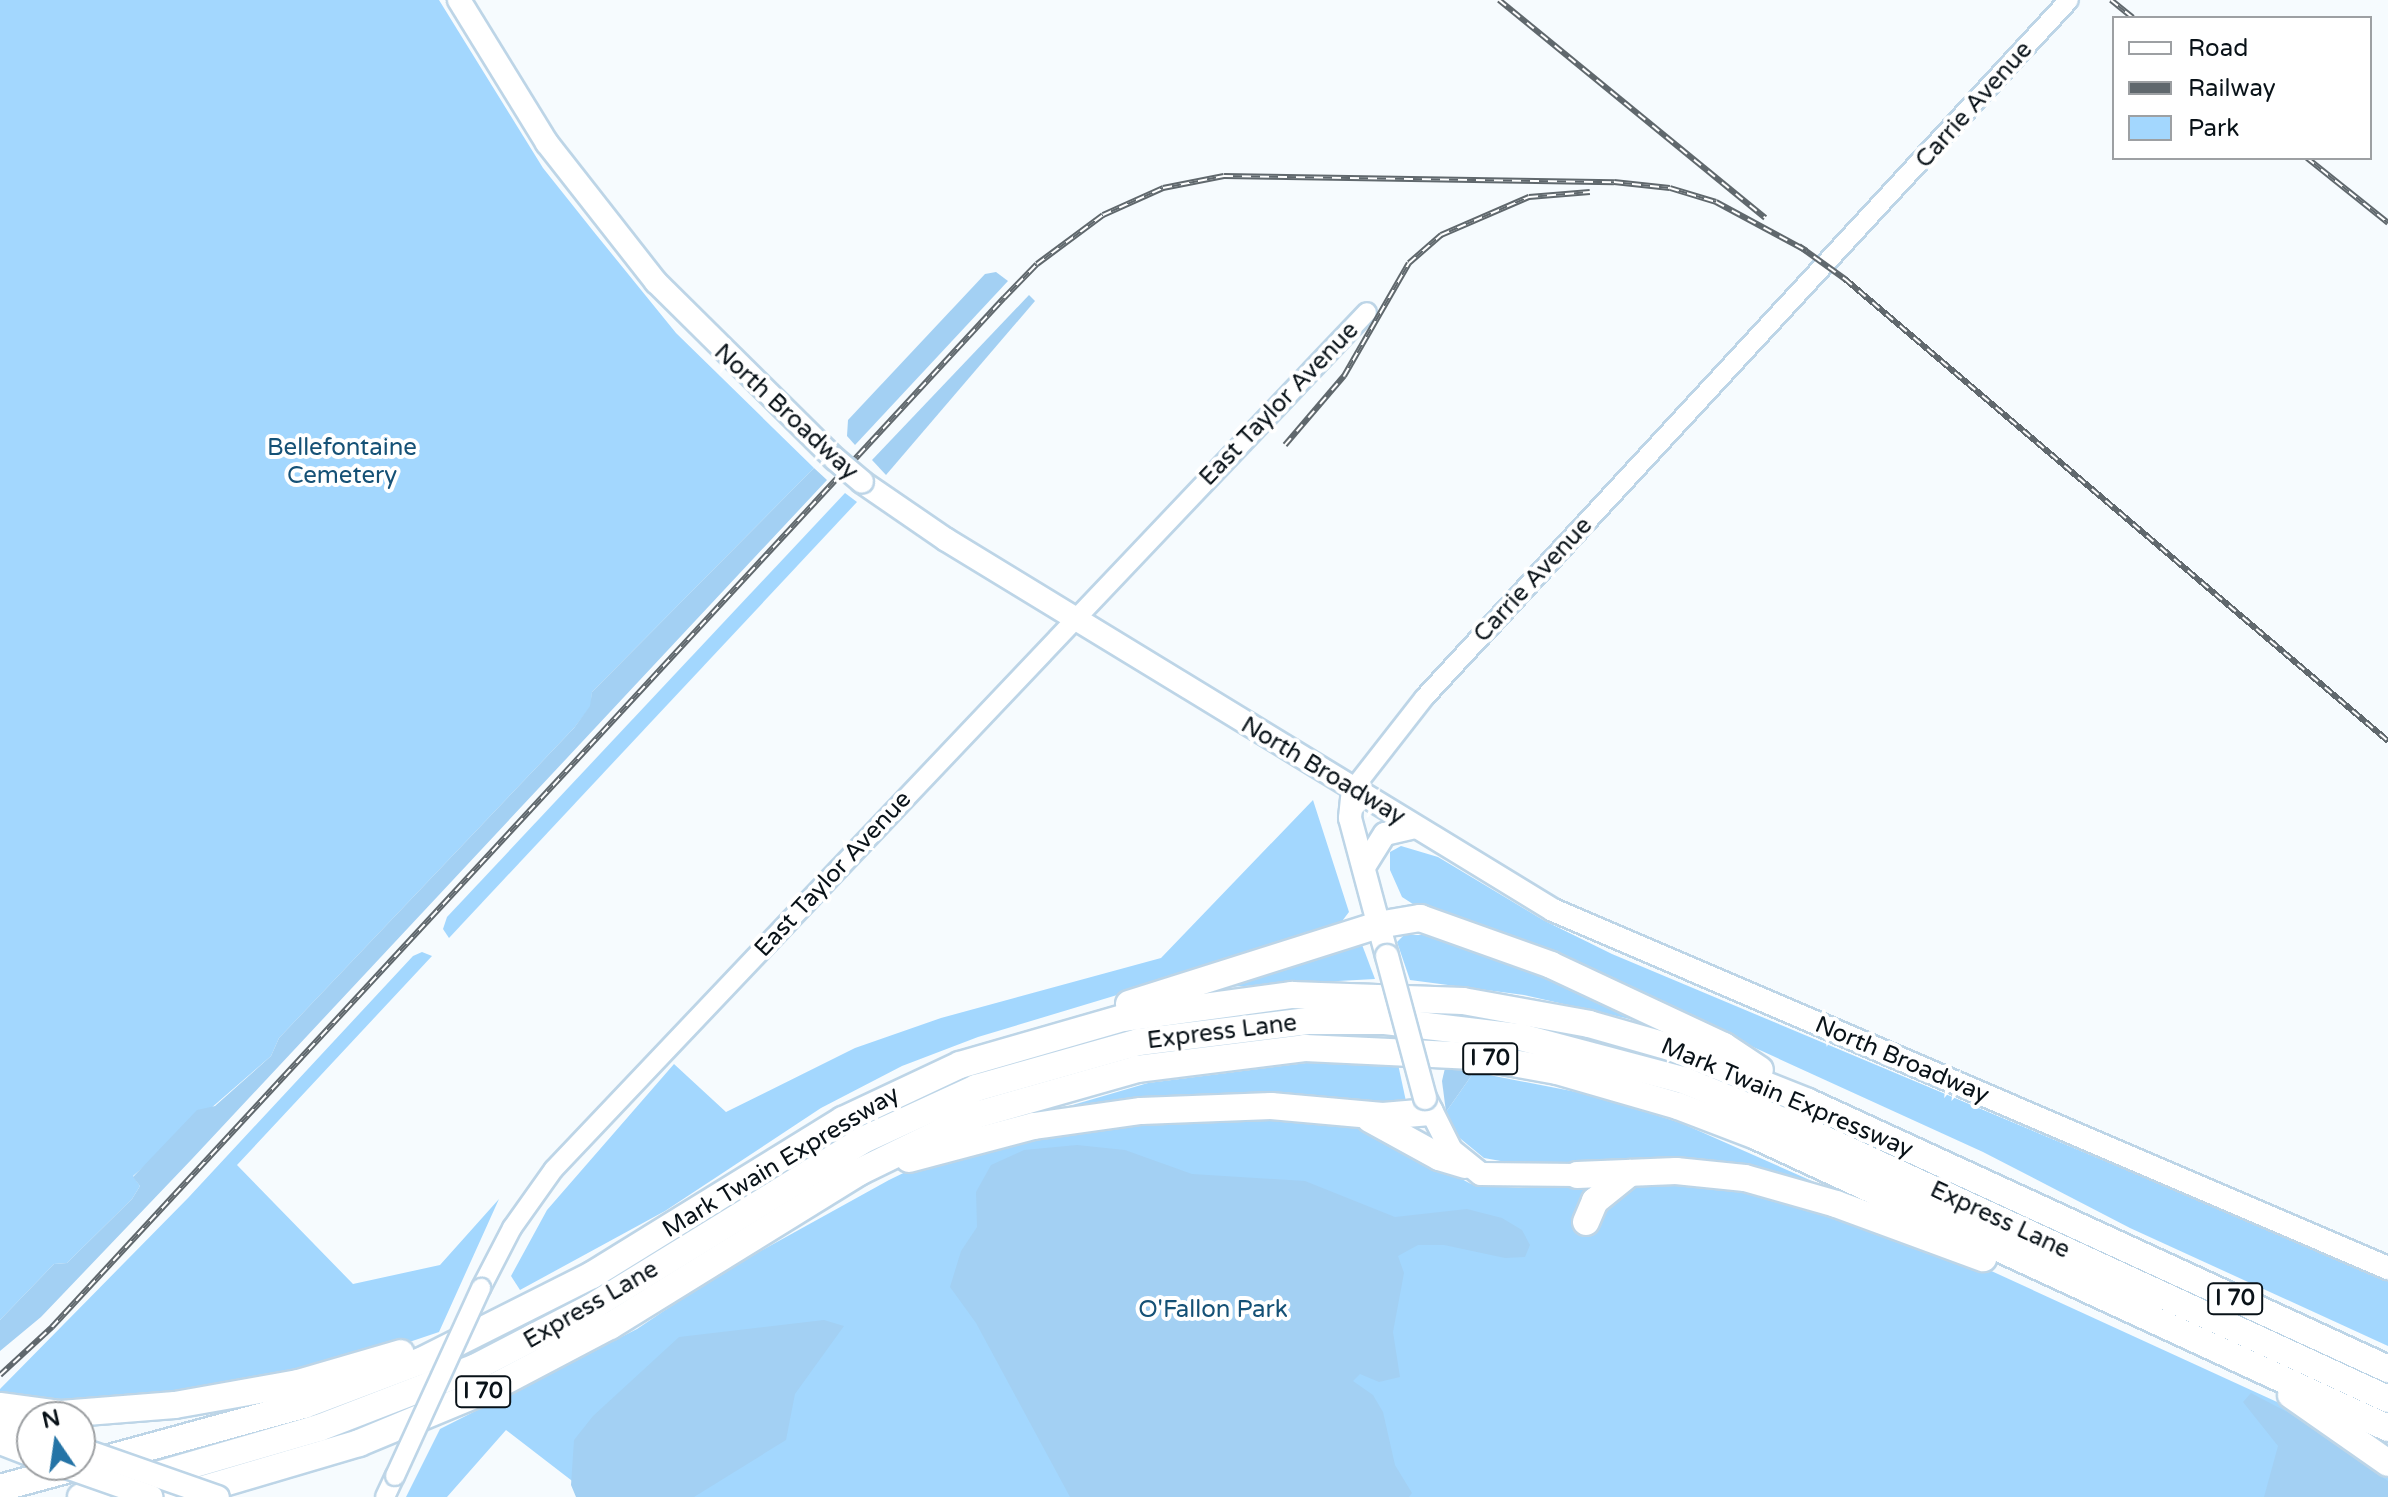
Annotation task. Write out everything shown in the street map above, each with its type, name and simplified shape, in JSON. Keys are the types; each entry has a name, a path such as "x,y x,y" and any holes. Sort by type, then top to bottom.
{"highway":[{"path":"1041,1039 1177,987 1378,925 1420,918 1516,949 1724,1046 1808,1102"},
{"name":"Mark Twain Expressway","path":"0,1488 304,1405 515,1318 880,1100 1041,1039 1207,1003 1292,995 1419,997 1519,1010 1630,1035 1808,1102 2388,1369"},
{"name":"Express Lane","path":"81,1497 319,1428 476,1367 590,1308 861,1141 963,1093 1139,1042 1308,1021 1385,1021 1520,1037 1683,1080 1828,1140 2388,1399"},
{"name":"Mark Twain Expressway","path":"176,1497 218,1491 359,1443 496,1386 610,1326 859,1172 976,1115 1137,1069 1305,1048 1433,1052 1557,1071 1678,1106 2388,1428"},
{"path":"859,1172 1034,1126 1104,1114 1271,1106 1355,1114 1428,1105"},
{"path":"1355,1114 1439,1157 1465,1165"},
{"path":"1586,1222 1595,1201 1633,1172"},
{"path":"1577,1175 1709,1173 1786,1189 2097,1294"},
{"path":"0,1406 89,1413 220,1399 298,1383 515,1318"},
{"path":"2250,1364 2388,1463"},
{"path":"193,1497 218,1491"}],"main road":[{"name":"North Broadway","path":"459,0 547,143 656,282 862,482 1074,619 1574,921 2388,1268"},
{"path":"1353,789 1350,818 1428,1105 1465,1165 1502,1177 1577,1175"},
{"path":"1364,867 1385,834 1415,827"},
{"path":"0,1421 16,1439"},
{"path":"96,1454 218,1491"},
{"path":"96,1477 152,1497"}],"street":[{"name":"Carrie Avenue","path":"1353,789 1424,698 2069,0"},
{"name":"East Taylor Avenue","path":"390,1490 481,1288 512,1228 554,1169 1367,312"}],"green space":[{"name":"Bellefontaine Cemetery","path":"0,0 439,0 543,168 594,232 676,333 814,468 592,692 591,706 574,728 279,1038 271,1056 133,1176 140,1186 132,1199 67,1263 54,1264 0,1320"},
{"path":"996,272 1008,281 855,445 847,436 848,420 985,274"},
{"path":"1029,295 1035,301 886,475 872,460"},
{"path":"814,468 827,480 192,1159 41,1317 0,1351 0,1320 54,1264 67,1263 132,1199 140,1186 133,1177 197,1110 215,1106 271,1056 279,1038 574,728 590,706 592,692"},
{"path":"845,493 857,502 449,938 443,929 447,917"},
{"path":"1313,800 1349,912 1336,929 978,1037 902,1066 821,1108 665,1211 520,1290 511,1276 547,1210 674,1064 726,1112 855,1048 941,1018 1161,958"},
{"path":"1401,846 1438,857 1543,920 1612,954 2388,1280 2388,1346 2130,1228 1983,1152 1499,931 1416,906 1402,897 1390,870 1390,852"},
{"path":"1404,935 1428,935 1506,958 1647,1023 1524,995 1410,980 1397,942"},
{"path":"1361,942 1375,979 1190,989"},
{"path":"422,952 432,956 237,1165 353,1284 440,1265 499,1199 439,1332 329,1369 96,1406 96,1401 33,1401 0,1395 0,1389 188,1198 413,956"},
{"path":"1306,1063 1398,1064 1407,1106 980,1132 1148,1083"},
{"path":"1445,1068 1474,1072 1446,1112 1442,1081"},
{"path":"1474,1072 1592,1095 1681,1123 1925,1231 1829,1196 1568,1162 1523,1165 1484,1158 1456,1135 1446,1112"},
{"name":"O'Fallon Park","path":"1133,1116 1352,1120 1471,1184 1519,1188 1660,1180 1770,1192 1963,1258 2288,1407 2388,1473 2388,1497 593,1497 506,1430 447,1497 406,1497 440,1429 637,1329 719,1274 889,1180 924,1163"},
{"path":"1077,1145 1125,1150 1192,1174 1305,1181 1395,1217 1467,1209 1502,1218 1522,1230 1530,1245 1525,1257 1505,1258 1444,1245 1418,1245 1398,1256 1404,1273 1393,1332 1400,1377 1379,1382 1360,1374 1353,1381 1373,1395 1383,1412 1395,1465 1412,1493 1409,1497 1070,1497 976,1323 950,1287 961,1251 977,1227 976,1192 991,1165 1024,1150"},
{"path":"824,1320 844,1326 795,1394 786,1440 694,1497 576,1497 571,1485 574,1440 593,1416 679,1337"},
{"path":"2251,1393 2289,1413 2388,1481 2388,1497 2264,1497 2278,1446 2243,1402"}],"railway":[{"path":"1499,0 1765,218"},
{"path":"2111,0 2131,16"},
{"path":"2309,160 2388,223"},
{"path":"0,1375 52,1327 1004,298 1037,264 1103,215 1163,188 1224,176 1614,182 1670,188 1716,202 1807,251"},
{"path":"1285,445 1344,376 1409,263 1441,235 1529,197 1590,192"},
{"path":"1799,246 1845,279 2388,741"}]}
